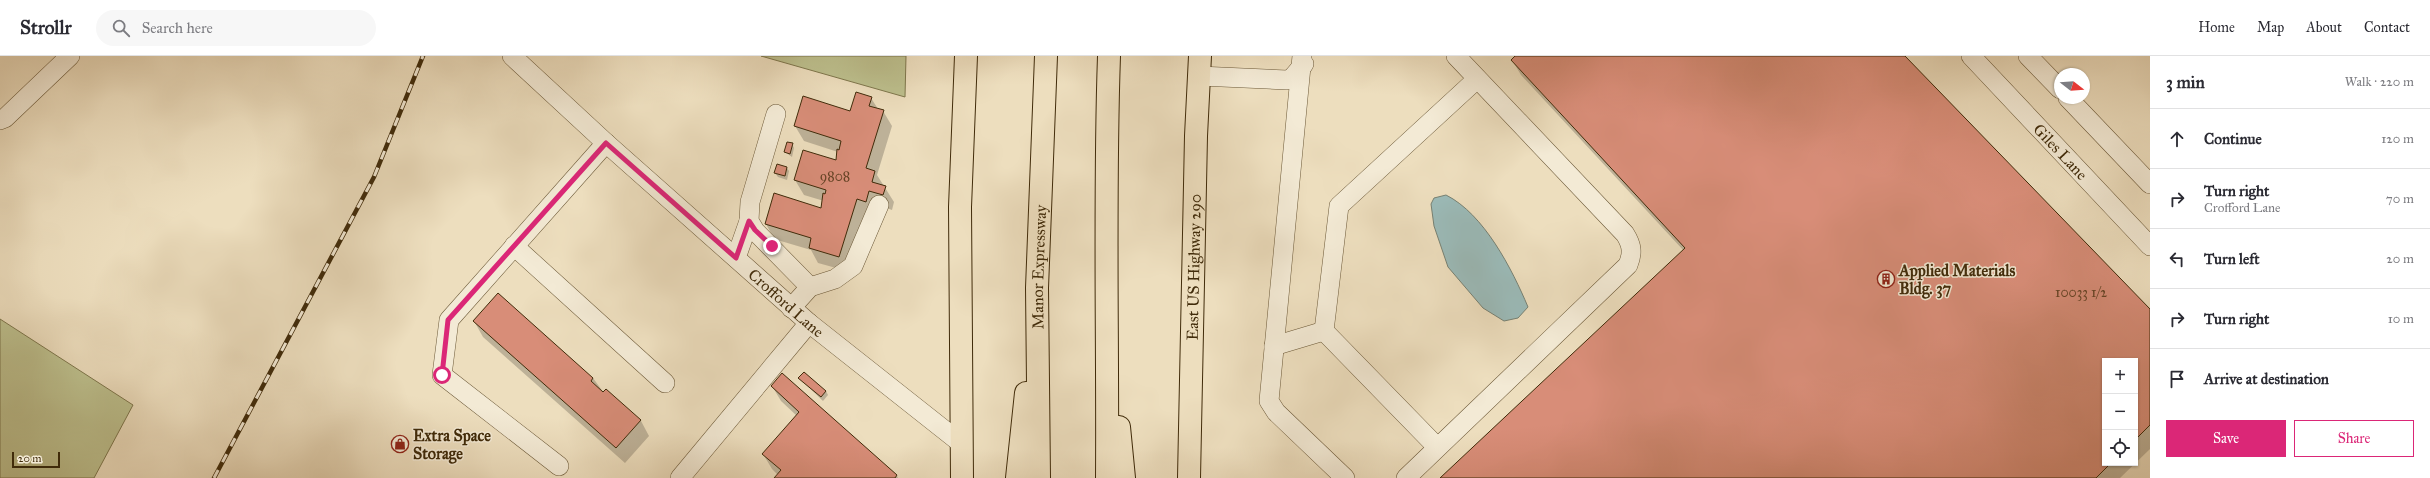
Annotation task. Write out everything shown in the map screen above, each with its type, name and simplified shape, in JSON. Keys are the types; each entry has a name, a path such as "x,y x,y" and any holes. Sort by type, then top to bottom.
{"main road":[{"path":"962,478 960,207 966,56"},
{"name":"Manor Expressway","path":"1039,478 1037,288 1046,56"},
{"path":"1107,478 1108,321 1106,122 1109,56"},
{"name":"East US Highway 290","path":"1189,478 1196,136 1200,66"},
{"path":"1017,478 1037,288"},
{"path":"1108,321 1124,478"}],"street":[{"path":"0,120 5,118 70,56"},
{"name":"Crofford Lane","path":"512,56 606,143 791,308 962,444"},
{"path":"1406,478 1628,265 1631,257 1630,242 1625,234 1456,56"},
{"name":"Giles Lane","path":"1971,56 2150,246"},
{"path":"2028,56 2054,83"},
{"path":"1200,66 1287,80 1304,60"},
{"path":"1304,60 1269,401 1281,418 1345,478"},
{"path":"1324,331 1339,206 1477,79"},
{"path":"2074,104 2150,184"},
{"path":"736,258 749,221 750,202 776,114"},
{"path":"559,466 442,375 448,320 606,143"},
{"path":"791,308 810,287 835,279 853,266 879,205"},
{"path":"749,221 755,230 810,287"},
{"path":"514,246 664,383"},
{"path":"680,478 809,323"},
{"path":"1274,346 1324,331"},
{"path":"1324,331 1438,447"}],"green space":[{"path":"761,56 906,56 905,97"},
{"path":"0,319 133,405 94,478 0,478"}],"water":[{"path":"1446,195 1473,215 1505,260 1528,307 1518,318 1504,321 1483,308 1448,267 1434,226 1431,204 1434,198"}],"building":[{"name":"Applied Materials Bldg. 37","path":"1515,56 1905,56 2150,309 2150,425 2138,437 2138,358 2102,358 2102,466 2108,466 2096,478 1440,478 1685,248 1511,60"},
{"path":"856,92 872,97 869,106 884,110 866,168 875,171 872,182 886,186 883,195 869,191 866,202 857,199 839,257 809,248 811,238 765,224 774,193 821,208 823,193 825,194 826,190 794,180 803,150 836,160 837,149 839,150 841,141 794,126 803,96 850,111"},
{"path":"787,142 793,143 790,154 784,152"},
{"path":"777,164 787,167 785,176 774,173"},
{"path":"498,293 593,378 591,381 603,392 606,389 641,420 616,448 473,321"},
{"path":"804,372 826,391 821,397 798,378"},
{"path":"782,373 897,475 895,478 774,478 781,470 762,454 799,412 771,386"}],"railway":[{"path":"214,478 374,177 423,56"}],"place":[{"name":"Applied Materials Bldg. 37","path":"1886,279"},
{"name":"Extra Space Storage","path":"400,444"}],"route":[{"path":"442,375 448,320 606,143 736,258 749,221 755,230 772,246"}]}
